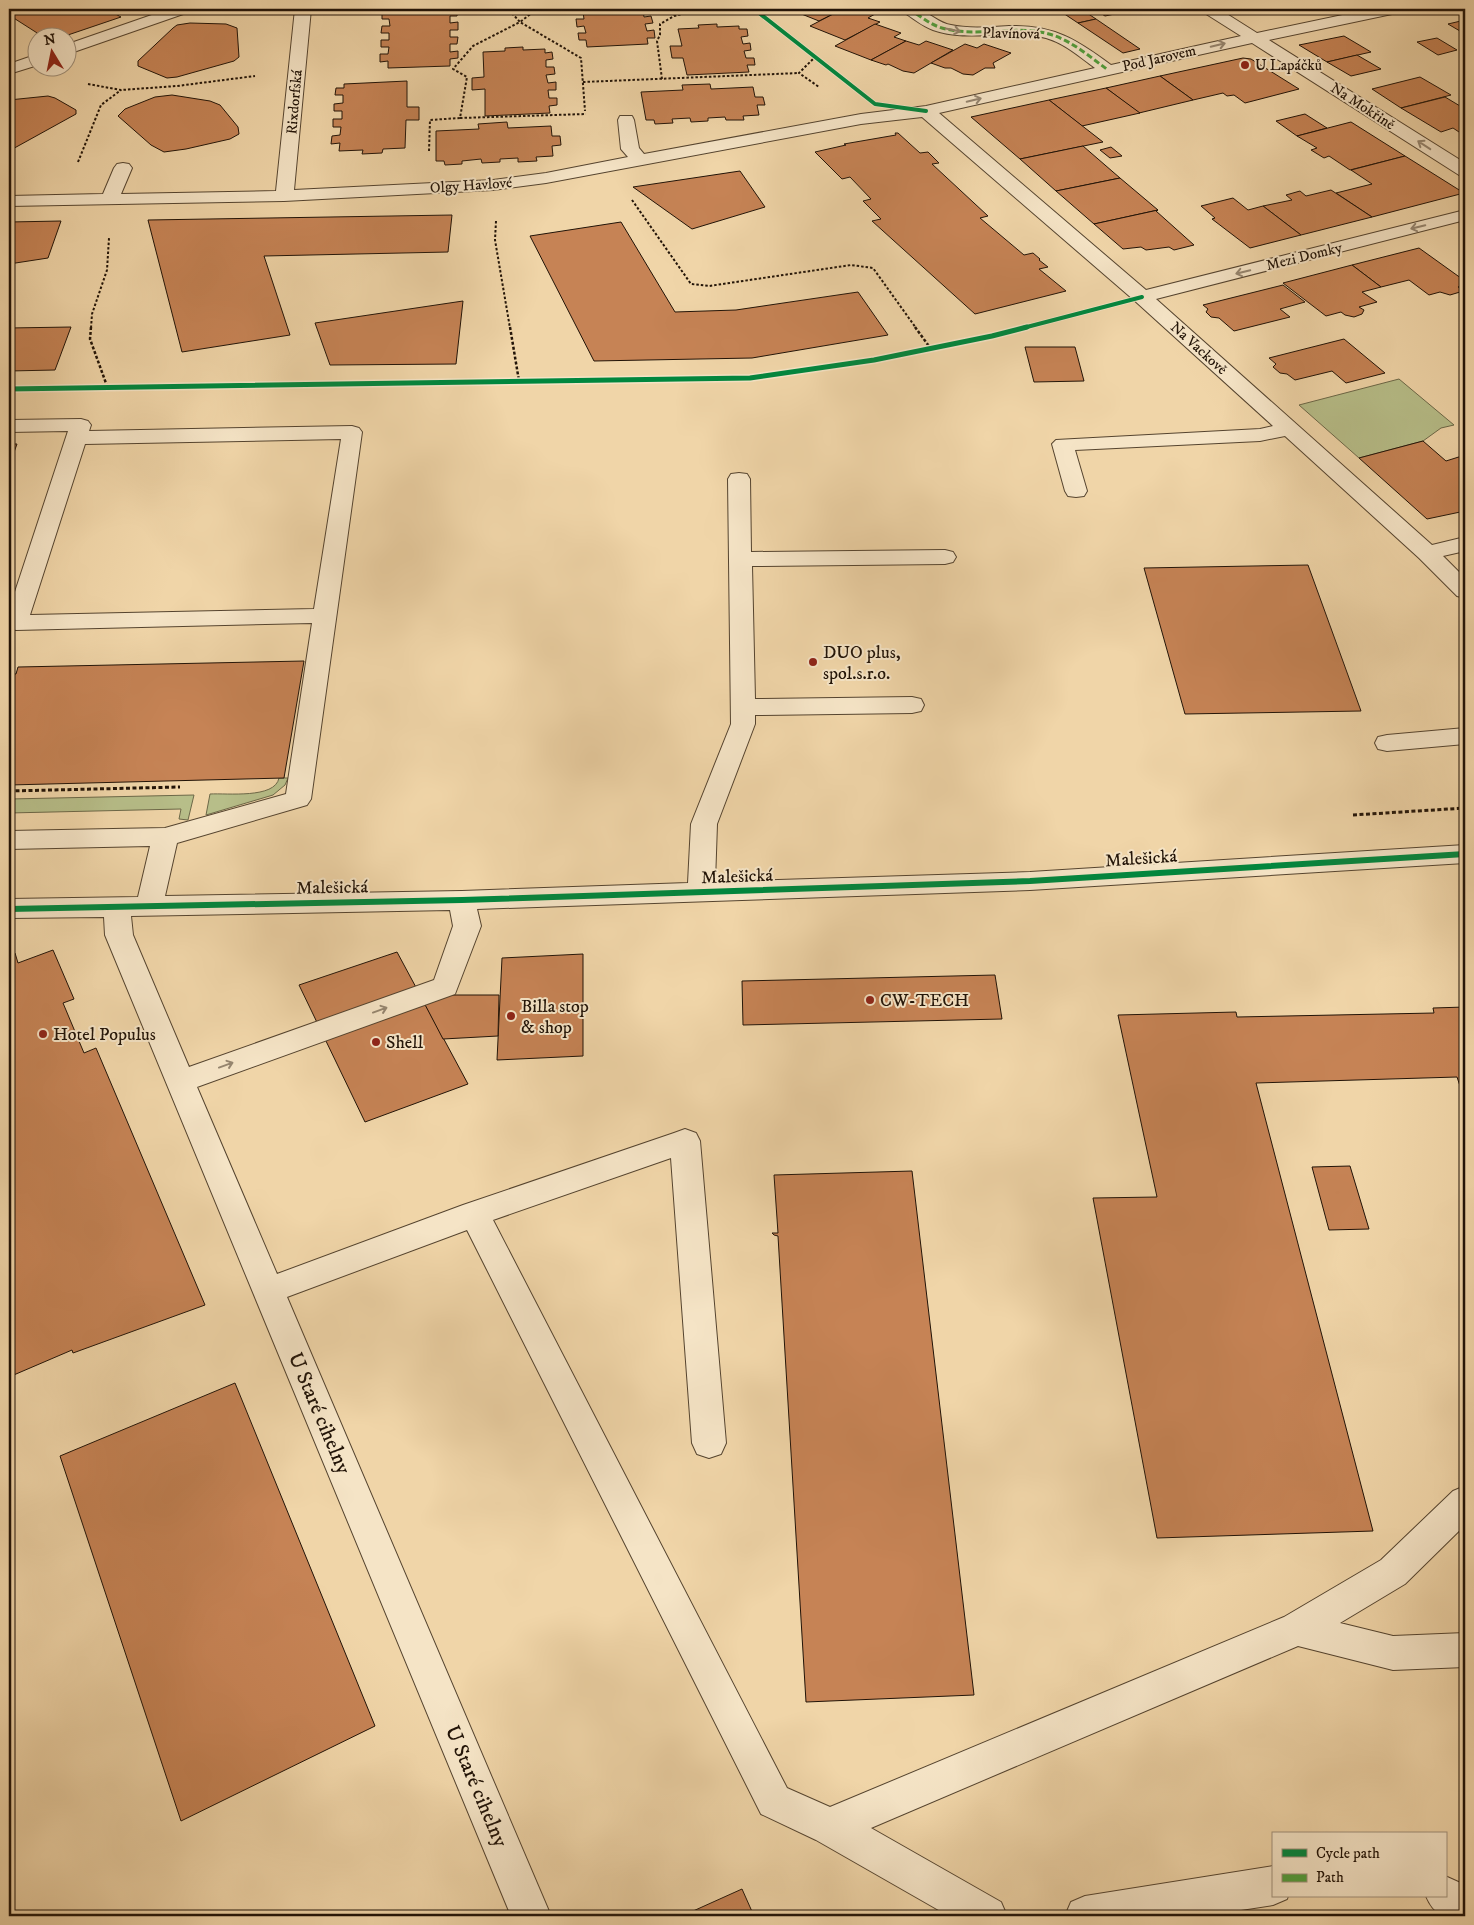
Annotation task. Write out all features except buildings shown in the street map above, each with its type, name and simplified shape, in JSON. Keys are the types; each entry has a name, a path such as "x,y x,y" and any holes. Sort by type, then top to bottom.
{"street":[{"path":"78,45 183,9"},
{"name":"Rixdorfská","path":"284,196 303,9"},
{"name":"Plavínová","path":"909,9 937,26 964,32 1016,31 1052,35 1108,70"},
{"name":"Na Mokřině","path":"1209,9 1465,171"},
{"name":"Pod Jarovem","path":"926,111 1255,37 1392,9"},
{"path":"9,69 28,62"},
{"name":"Olgy Havlové","path":"9,201 284,196 493,185 640,161 860,119 926,111"},
{"name":"Na Vackově","path":"926,111 1142,297 1427,553 1465,592"},
{"path":"626,120 630,149 640,161"},
{"path":"110,199 123,168"},
{"name":"Mezi Domky","path":"1142,297 1465,216"},
{"path":"9,426 81,425 16,623 324,616"},
{"path":"1076,491 1063,444 1260,435 1289,429"},
{"path":"9,840 165,837 298,799 352,432 77,438"},
{"path":"701,892 704,824 743,724 739,479"},
{"path":"1427,553 1465,544"},
{"path":"740,559 945,557"},
{"path":"743,707 912,705"},
{"path":"1387,742 1465,736"},
{"path":"149,906 165,837"},
{"name":"Malešická","path":"9,909 462,900 1030,881 1465,854"},
{"path":"180,1081 445,987 467,926 462,900"},
{"name":"U Staré cihelny","path":"117,907 119,935 531,1916"},
{"path":"268,1291 474,1214 685,1141 709,1443"},
{"path":"474,1214 774,1801 830,1826 986,1916"},
{"path":"830,1826 1298,1629 1392,1572 1465,1502"},
{"path":"1298,1629 1393,1652 1465,1650"},
{"path":"1085,1916 1272,1885"},
{"path":"1446,1896 1465,1906"}],"path":[{"path":"497,9 510,11 520,22 580,58 586,122"},
{"path":"460,118 467,77 453,69 472,46 520,22 537,9"},
{"path":"662,78 657,41 660,35 660,24 674,16 701,9"},
{"path":"808,50 823,62"},
{"path":"806,66 816,56"},
{"path":"583,82 799,73"},
{"path":"86,84 121,90 177,86 243,78"},
{"path":"78,162 101,105 121,90"},
{"path":"429,156 430,120 586,114"},
{"path":"628,195 692,284 709,286 852,265 873,268 931,348"},
{"path":"496,214 495,240 519,381"},
{"path":"107,386 90,339 92,314 107,270 109,238"},
{"path":"922,350 940,347"},
{"path":"509,382 528,381"},
{"path":"97,386 117,386"},
{"path":"9,791 185,787"},
{"path":"1354,815 1465,808"}],"green space":[{"path":"1399,379 1454,425 1441,428 1423,441 1359,458 1299,405"},
{"path":"279,778 288,778 285,785 273,795 206,815 210,794 249,794 260,792 276,785"},
{"path":"194,795 188,820 179,819 181,809 9,813 9,799"}],"marked path":[{"path":"909,9 939,27 953,30 966,32 1021,31 1049,34 1087,54 1108,70"}],"cycle path":[{"path":"754,9 875,104 926,111"},
{"path":"9,389 750,378 874,360 992,336 1142,297"},
{"path":"9,909 462,900 1030,881 1465,854"}],"place":[{"name":"U Lapáčků","path":"1245,65"},
{"name":"DUO plus, spol.s.r.o.","path":"813,662"},
{"name":"CW-TECH","path":"870,1000"},
{"name":"Billa stop & shop","path":"511,1016"},
{"name":"Hotel Populus","path":"43,1034"},
{"name":"Shell","path":"376,1042"}]}
